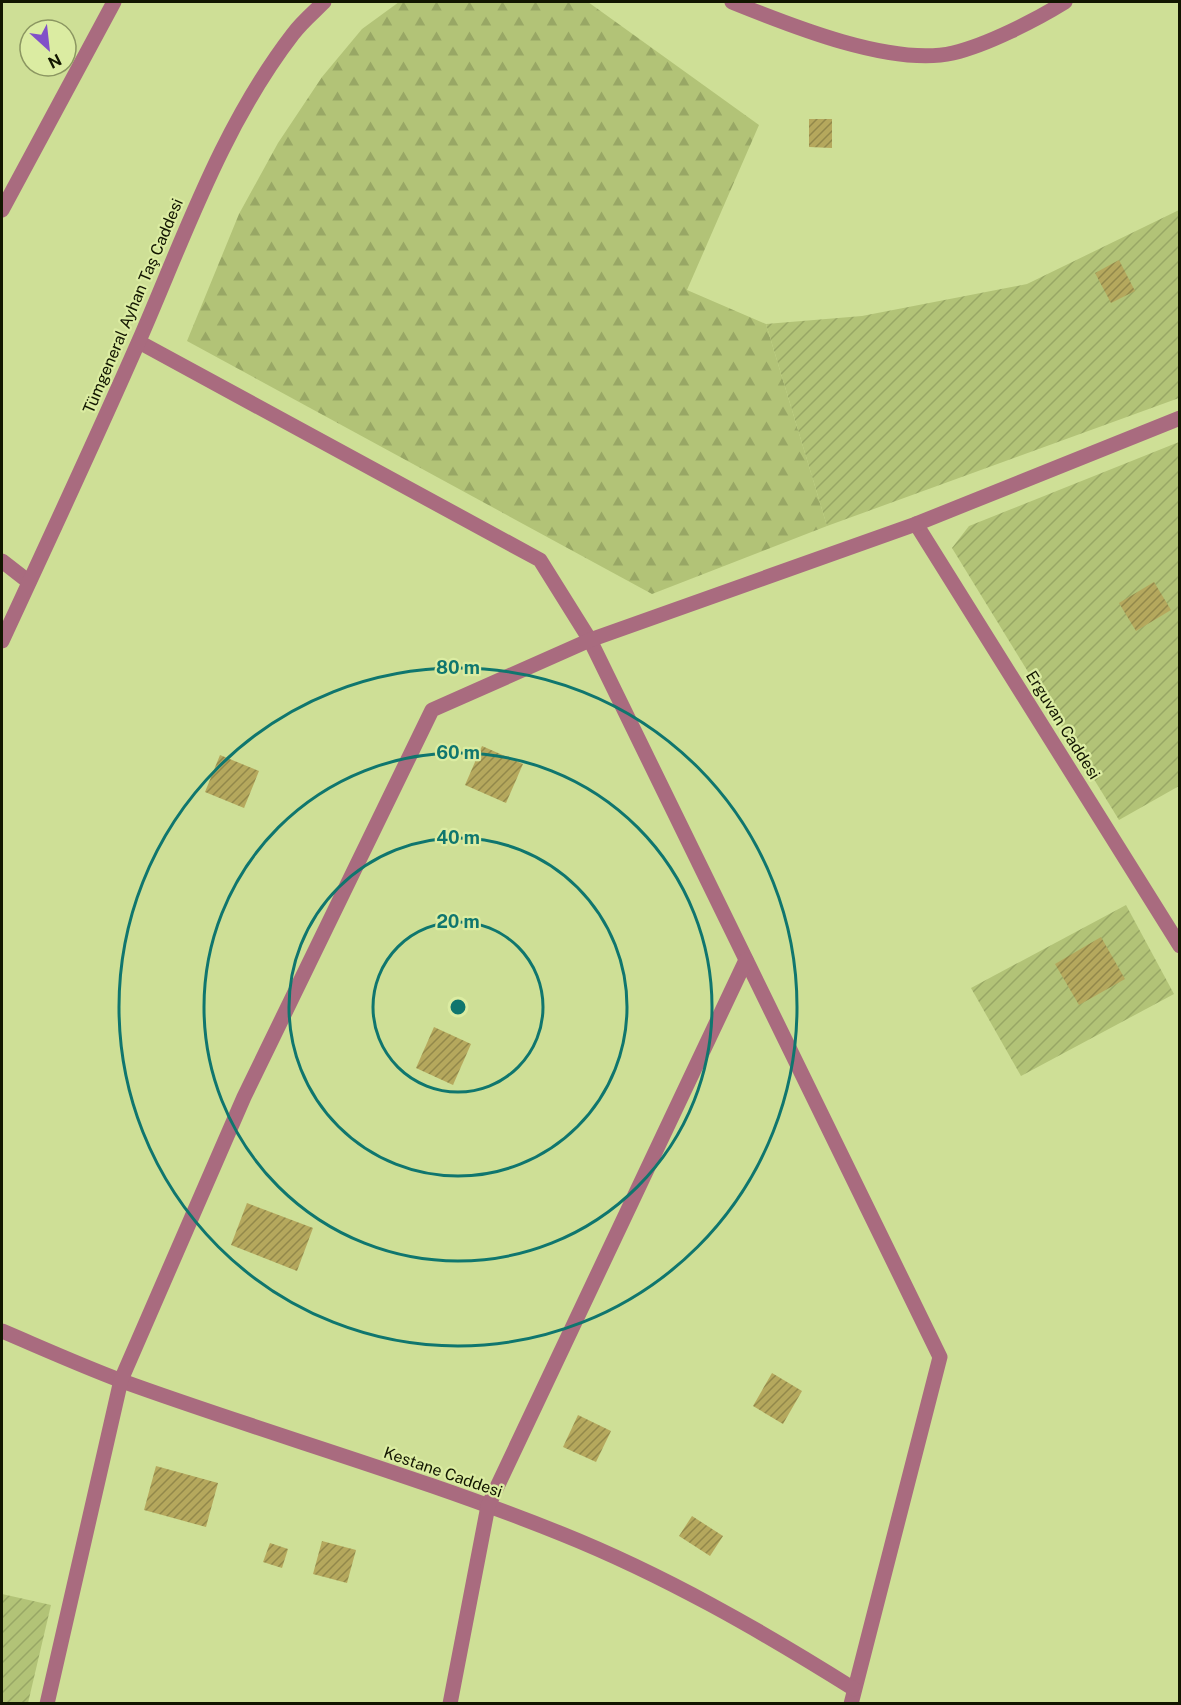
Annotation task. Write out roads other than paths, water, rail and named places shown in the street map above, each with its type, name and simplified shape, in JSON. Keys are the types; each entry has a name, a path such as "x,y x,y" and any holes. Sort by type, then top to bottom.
{"street":[{"path":"2,210 114,2"},
{"name":"Tümgeneral Ayhan Taş Caddesi","path":"2,641 139,342 199,199 230,135 261,81 294,33 324,2"},
{"path":"732,2 784,23 836,39 909,55 952,53 1006,34 1065,2"},
{"path":"139,342 540,560 590,640 940,1357 852,1696"},
{"path":"47,1704 121,1380 244,1097 432,710 590,640 916,524 1179,418"},
{"name":"Erguvan Caddesi","path":"916,524 1179,946"},
{"path":"2,561 29,582"},
{"path":"450,1704 488,1506 746,960"},
{"name":"Kestane Caddesi","path":"2,1331 121,1380 563,1534 647,1572 726,1612 782,1644 852,1696"}]}
